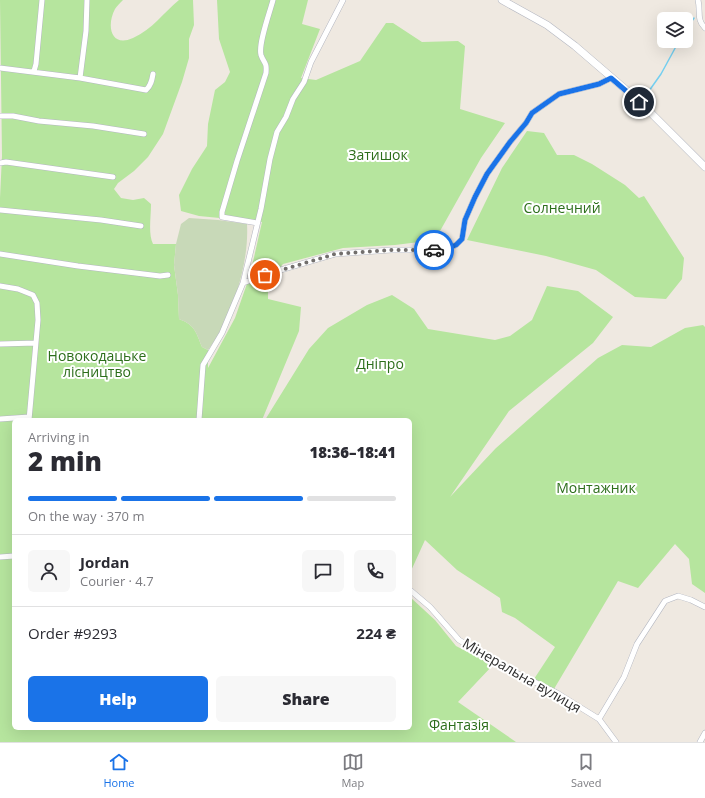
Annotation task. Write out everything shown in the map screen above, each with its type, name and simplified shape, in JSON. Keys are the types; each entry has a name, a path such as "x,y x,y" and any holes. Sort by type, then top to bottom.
{"street":[{"path":"34,71 36,64 42,0"},
{"path":"80,78 85,38 87,0"},
{"path":"257,223 222,217 222,212 266,73 266,65 261,55 264,28 274,0"},
{"path":"199,418 203,365 222,333 243,284 277,132 286,117 293,99 304,82 311,62 343,0"},
{"path":"502,0 547,25 574,46 639,102 705,167"},
{"path":"698,0 700,23 705,28"},
{"path":"0,68 34,71 146,90 149,88 153,74"},
{"path":"243,284 277,271 335,254 391,250 436,250 456,245 462,239 465,220 487,174 532,113 559,94 599,84 611,78"},
{"path":"0,116 13,116 39,121 93,126 144,134"},
{"path":"0,163 6,162 113,177"},
{"path":"0,210 101,220 142,226"},
{"path":"0,254 78,266 160,276 168,275"},
{"path":"0,286 33,295 37,303 38,320 29,418"},
{"path":"0,344 36,343"},
{"path":"0,419 12,419"},
{"path":"0,557 12,556"},
{"name":"Мінеральна вулиця","path":"412,592 430,607 459,640 494,661 556,693 599,719 616,742"},
{"path":"599,719 624,677 638,644 665,600 678,596 691,600 705,607"},
{"path":"700,742 705,733"}],"green space":[{"path":"0,0 123,0 115,9 112,16 111,28 112,34 115,38 126,40 133,38 146,30 179,0 193,0 194,25 189,39 189,58 163,134 148,157 134,171 118,183 114,189 121,198 133,200 144,198 151,204 150,230 153,244 176,244 174,265 178,295 179,319 192,327 202,347 208,350 208,368 235,318 250,275 262,222 199,216 181,211 179,195 192,169 207,146 208,124 215,90 225,82 230,72 219,39 217,0 308,0 302,24 320,29 301,78 316,80 360,61 386,23 393,23 422,42 458,41 465,46 460,109 505,123 481,158 435,240 395,245 343,248 283,264 268,282 268,299 301,307 299,331 263,418 12,418 12,730 412,730 412,599 435,620 456,646 493,665 458,702 516,742 0,742 0,198 2,156"},
{"name":"Солнечний","path":"527,131 544,133 557,155 574,155 592,164 625,185 639,198 644,196 684,258 682,279 666,299 635,297 596,270 546,256 467,240 502,168"},
{"path":"189,218 247,224 244,264 233,304 222,329 208,350 202,347 192,327 179,319 178,295 174,265 176,244 181,224"},
{"name":"Монтажник","path":"547,286 578,291 613,317 593,343 509,411 450,497 496,448 598,358 622,345 651,347 685,328 703,325 705,327 705,593 692,584 689,559 675,544 638,588 618,581 554,689 534,679 555,647 515,618 502,612 500,598 457,570 425,540 412,569 412,418 266,418 309,349 328,328 367,305 392,295 414,309 428,329 495,340 510,336 532,320"}],"waterway":[{"path":"644,98 661,74 675,48"}],"way so far":[{"path":"265,275 335,254 391,250 434,250"}],"route":[{"path":"434,250 456,245 462,239 465,220 487,174 532,113 546,102 559,94 584,89 611,78 639,102"}],"park label":[{"name":"Затишок","path":"378,154"},
{"name":"Дніпро","path":"380,363"},
{"name":"Новокодацьке лісництво","path":"97,364"},
{"name":"Фантазія","path":"459,724"}]}
